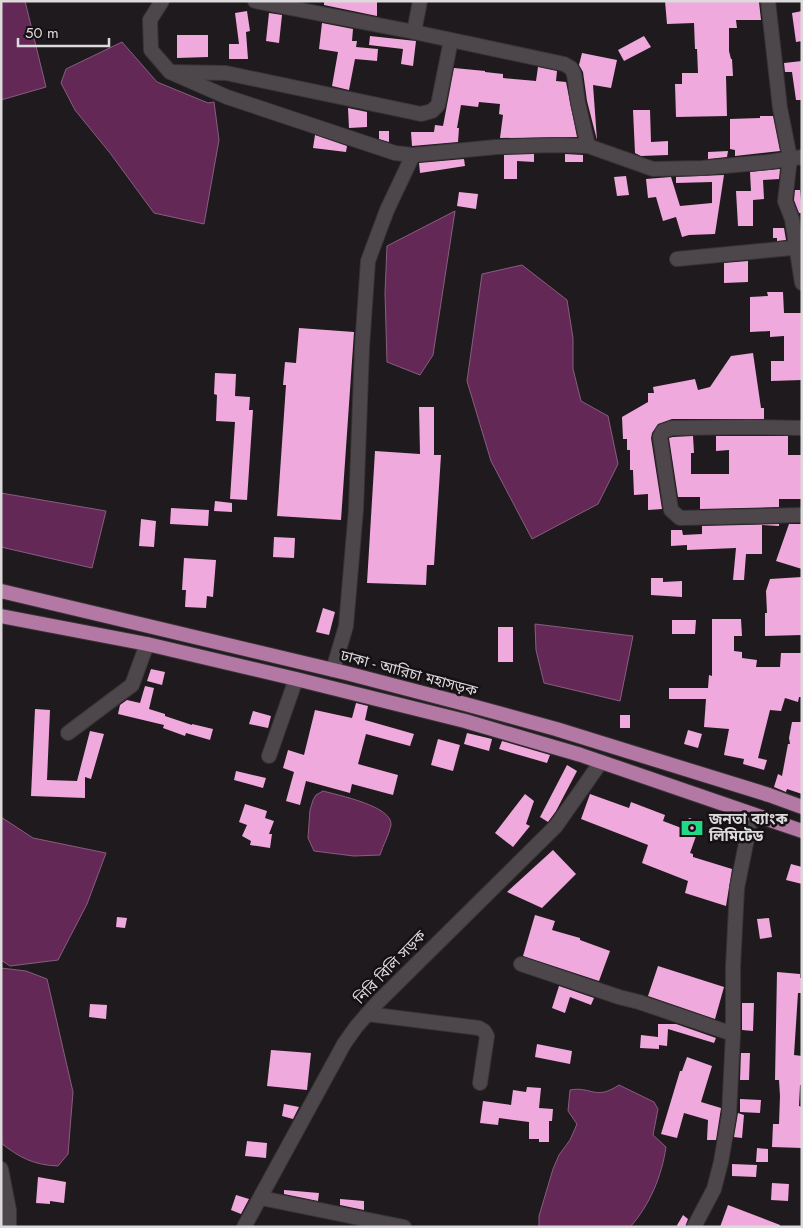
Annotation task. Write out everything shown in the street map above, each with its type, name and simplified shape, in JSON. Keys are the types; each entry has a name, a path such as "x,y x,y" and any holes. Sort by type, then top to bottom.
{"highway":[{"name":"ঢাকা - আরিচা মহাসড়ক","path":"1,591 333,670 556,729 802,807"},
{"path":"1,616 147,644 296,678 464,721 602,762 802,831"}],"street":[{"path":"162,1 150,20 151,50 170,72 227,97 395,153 413,155 496,147 588,146 653,169 702,168 768,162 796,157"},
{"path":"255,1 564,64 571,68 574,74 578,103 588,146"},
{"path":"414,32 420,1"},
{"path":"768,1 780,108 796,157 785,201 799,247 802,283"},
{"path":"170,72 226,73 422,114 432,112 438,105 450,40"},
{"path":"333,670 347,617 356,509 362,348 368,261 387,210 413,155"},
{"path":"677,259 799,247"},
{"path":"802,428 672,428 663,431 660,437 672,510 680,518 802,515"},
{"path":"68,733 132,685 147,644"},
{"path":"268,756 296,678"},
{"name":"নিরি বিলি সড়ক","path":"244,1227 344,1044 367,1014 457,922 556,826 602,762"},
{"path":"694,1227 714,1189 729,1115 737,888 752,814"},
{"path":"521,964 733,1034"},
{"path":"367,1014 479,1028 484,1031 488,1036 480,1083"},
{"path":"1,1169 9,1210 9,1227"},
{"path":"261,1198 404,1227"}],"shaded area":[{"path":"1,1 25,1 46,87 1,100"},
{"path":"122,42 157,82 208,103 214,102 219,140 204,224 154,213 110,153 75,110 61,83 66,69"},
{"path":"455,211 433,355 420,375 387,362 385,293 387,246"},
{"path":"522,265 567,300 573,338 573,369 581,401 608,416 618,464 598,504 532,539 491,461 467,381 482,274"},
{"path":"1,493 106,511 92,568 1,547"},
{"path":"535,624 633,636 620,701 544,683 536,650"},
{"path":"323,791 363,802 383,812 389,818 391,825 380,855 354,856 314,851 308,838 310,810 316,795"},
{"path":"1,817 33,838 106,853 87,904 58,960 10,966 1,960"},
{"path":"1,968 26,971 47,979 73,1092 68,1154 58,1166 28,1160 1,1143"},
{"path":"619,1085 654,1102 658,1109 653,1135 666,1147 662,1168 644,1209 630,1227 539,1227 539,1216 553,1169 577,1124 568,1111 570,1090 577,1089 599,1093 611,1090"}],"building":[{"path":"324,1 377,1 377,16 324,5"},
{"path":"665,1 759,2 761,20 736,20 737,28 729,28 729,51 732,59 733,76 726,76 727,116 676,117 675,84 682,84 682,73 698,73 697,49 695,49 694,23 667,24"},
{"path":"247,11 250,31 246,32 248,59 229,59 229,44 239,44 235,13"},
{"path":"802,11 802,41 796,42 792,13"},
{"path":"269,13 282,15 279,43 266,41"},
{"path":"322,23 353,29 352,41 357,41 356,47 378,49 377,61 355,59 349,90 332,86 338,52 319,49"},
{"path":"177,35 208,35 208,57 177,58"},
{"path":"370,36 416,41 413,66 401,64 403,49 369,45"},
{"path":"644,36 651,47 624,61 618,50"},
{"path":"582,53 617,60 611,88 593,85 597,140 587,101 583,72 579,65"},
{"path":"802,61 802,100 796,100 792,72 785,72 784,63"},
{"path":"538,67 557,71 556,81 566,82 577,137 500,138 503,115 499,114 500,104 479,102 478,107 461,105 457,128 459,128 458,142 412,146 411,132 434,132 435,125 443,126 454,68 503,74 503,78 536,81"},
{"path":"348,108 367,112 367,127 349,128"},
{"path":"633,110 650,110 651,142 668,141 668,155 641,156 635,153"},
{"path":"760,116 773,116 780,151 735,156 735,150 730,149 730,119 760,118"},
{"path":"379,131 389,131 389,142 379,139"},
{"path":"315,135 347,146 346,152 313,148"},
{"path":"728,151 727,157 708,159 708,152"},
{"path":"534,154 534,162 517,161 517,179 504,179 504,155"},
{"path":"565,154 583,155 583,162 565,162"},
{"path":"464,159 465,166 420,173 419,163"},
{"path":"780,169 779,179 763,180 764,199 753,200 753,226 738,226 736,191 751,191 750,172"},
{"path":"724,175 715,234 682,237 676,217 663,221 656,197 648,198 646,179 671,177 680,206 712,203 712,182 676,183 676,177"},
{"path":"626,176 629,195 617,196 614,177"},
{"path":"795,190 800,190 802,213 799,213 794,200"},
{"path":"459,192 478,194 476,209 457,206"},
{"path":"773,228 784,228 786,240 777,241 777,238 773,238"},
{"path":"748,261 748,282 724,283 724,263"},
{"path":"767,292 783,292 784,313 802,313 802,380 771,381 771,361 784,361 784,336 770,337 770,331 750,332 750,297 768,296"},
{"path":"299,328 354,332 341,520 277,516 286,385 283,385 285,362 296,363"},
{"path":"753,353 761,408 764,408 764,419 672,419 658,424 651,438 662,509 648,510 648,494 634,495 633,470 630,470 630,450 627,450 627,439 623,439 622,417 648,402 648,393 654,393 653,387 695,379 698,390 710,387 731,356"},
{"path":"215,373 236,374 235,396 250,397 249,410 253,410 247,500 230,499 235,422 216,421 217,395 214,394"},
{"path":"419,407 434,407 434,455 441,455 434,565 427,565 426,585 367,583 375,451 420,454"},
{"path":"693,436 694,453 691,453 691,474 729,474 729,450 716,451 716,436 788,436 788,455 802,455 802,499 779,499 779,507 700,509 700,497 678,497 669,438"},
{"path":"215,501 232,503 232,512 214,511"},
{"path":"171,508 209,510 208,526 170,524"},
{"path":"141,519 156,521 154,547 139,546"},
{"path":"779,524 779,526 762,525 762,554 746,554 744,580 733,580 736,548 687,550 687,545 671,546 671,530 682,530 683,535 702,534 702,526"},
{"path":"789,524 802,524 802,569 776,561"},
{"path":"274,537 295,538 294,558 273,557"},
{"path":"184,558 216,560 213,597 207,596 206,608 185,607 186,590 182,590"},
{"path":"802,577 802,635 765,636 766,591 770,579"},
{"path":"651,578 663,578 663,582 682,581 682,597 651,595"},
{"path":"323,608 335,612 329,635 316,632"},
{"path":"712,619 741,619 742,636 734,636 734,651 742,652 742,658 757,660 756,667 780,667 781,653 802,653 802,697 799,697 798,702 785,698 781,711 770,710 758,758 767,760 764,770 743,764 744,759 724,755 729,729 704,727 706,699 669,699 669,688 708,688 709,675 712,676"},
{"path":"672,620 696,620 695,634 672,634"},
{"path":"498,627 513,627 513,662 498,662"},
{"path":"151,669 165,672 162,685 147,681"},
{"path":"145,686 154,688 149,709 192,725 213,729 210,740 186,733 185,736 163,728 164,725 118,714 120,705 127,700 140,703"},
{"path":"356,703 368,706 365,720 414,734 410,746 366,734 358,764 398,775 393,795 352,784 350,793 306,781 300,805 286,801 294,772 283,768 288,750 304,755 315,710 352,718"},
{"path":"35,709 50,710 47,780 77,781 90,731 104,734 91,779 85,777 85,798 31,796"},
{"path":"253,711 271,716 268,728 249,724"},
{"path":"620,715 630,715 630,728 620,728"},
{"path":"792,722 802,722 802,794 787,789 786,792 774,787 778,774 782,776 788,744 790,744 789,738"},
{"path":"688,730 702,734 698,748 684,744"},
{"path":"467,733 492,739 489,751 464,744"},
{"path":"438,739 460,745 453,771 431,765"},
{"path":"502,741 550,755 547,763 499,749"},
{"path":"567,765 577,771 556,811 548,822 540,817"},
{"path":"236,771 266,778 263,788 234,780"},
{"path":"525,794 534,801 526,824 530,826 513,847 495,833"},
{"path":"590,794 629,808 631,802 665,815 663,821 684,829 689,818 701,822 690,853 693,854 693,857 732,869 726,906 685,893 688,881 642,863 648,845 581,819"},
{"path":"245,804 267,811 265,818 274,821 269,834 272,834 270,848 250,845 251,841 242,836 247,825 239,822"},
{"path":"553,850 576,874 542,908 507,892"},
{"path":"791,864 802,867 802,884 786,880"},
{"path":"535,915 555,921 552,930 580,938 580,940 610,951 599,981 523,956"},
{"path":"117,917 127,918 125,928 116,927"},
{"path":"769,918 772,937 760,939 757,919"},
{"path":"658,966 724,987 715,1019 648,996"},
{"path":"777,972 800,974 800,978 802,978 802,993 798,993 794,1055 802,1056 802,1085 800,1085 799,1106 802,1107 802,1148 772,1147 773,1124 779,1124 780,1096 779,1080 775,1080"},
{"path":"559,986 594,998 591,1005 570,997 565,1013 552,1008"},
{"path":"742,1003 754,1003 753,1031 742,1030"},
{"path":"90,1004 107,1005 106,1019 89,1017"},
{"path":"658,1024 676,1024 716,1038 714,1043 668,1029 667,1046 659,1045 659,1049 640,1048 641,1035 658,1037"},
{"path":"537,1044 572,1051 570,1064 535,1057"},
{"path":"271,1050 311,1053 307,1090 267,1086"},
{"path":"741,1053 750,1053 749,1080 740,1080"},
{"path":"687,1057 712,1066 701,1102 721,1108 716,1140 707,1140 708,1120 684,1113 677,1138 661,1134 680,1071 682,1071"},
{"path":"527,1087 541,1088 539,1108 553,1109 552,1121 549,1121 549,1142 529,1139 529,1122 499,1118 498,1125 480,1123 483,1101 511,1105 513,1090 526,1092"},
{"path":"740,1099 761,1100 760,1113 740,1112"},
{"path":"284,1104 299,1107 293,1119 282,1116"},
{"path":"738,1113 744,1115 742,1138 734,1137"},
{"path":"247,1141 267,1143 266,1158 245,1156"},
{"path":"757,1148 768,1149 768,1162 756,1162"},
{"path":"732,1164 757,1165 756,1177 732,1176"},
{"path":"38,1177 66,1182 64,1203 50,1201 50,1204 36,1203"},
{"path":"772,1183 789,1184 788,1201 771,1200"},
{"path":"284,1190 319,1193 318,1201 284,1194"},
{"path":"236,1195 249,1199 241,1214 231,1210"},
{"path":"340,1199 364,1201 364,1210 340,1205"},
{"path":"728,1205 780,1225 780,1227 720,1227"},
{"path":"683,1215 688,1219 685,1227 676,1227"}],"place":[{"name":"জনতা ব্যাংক লিমিটেড","path":"692,828"}]}
